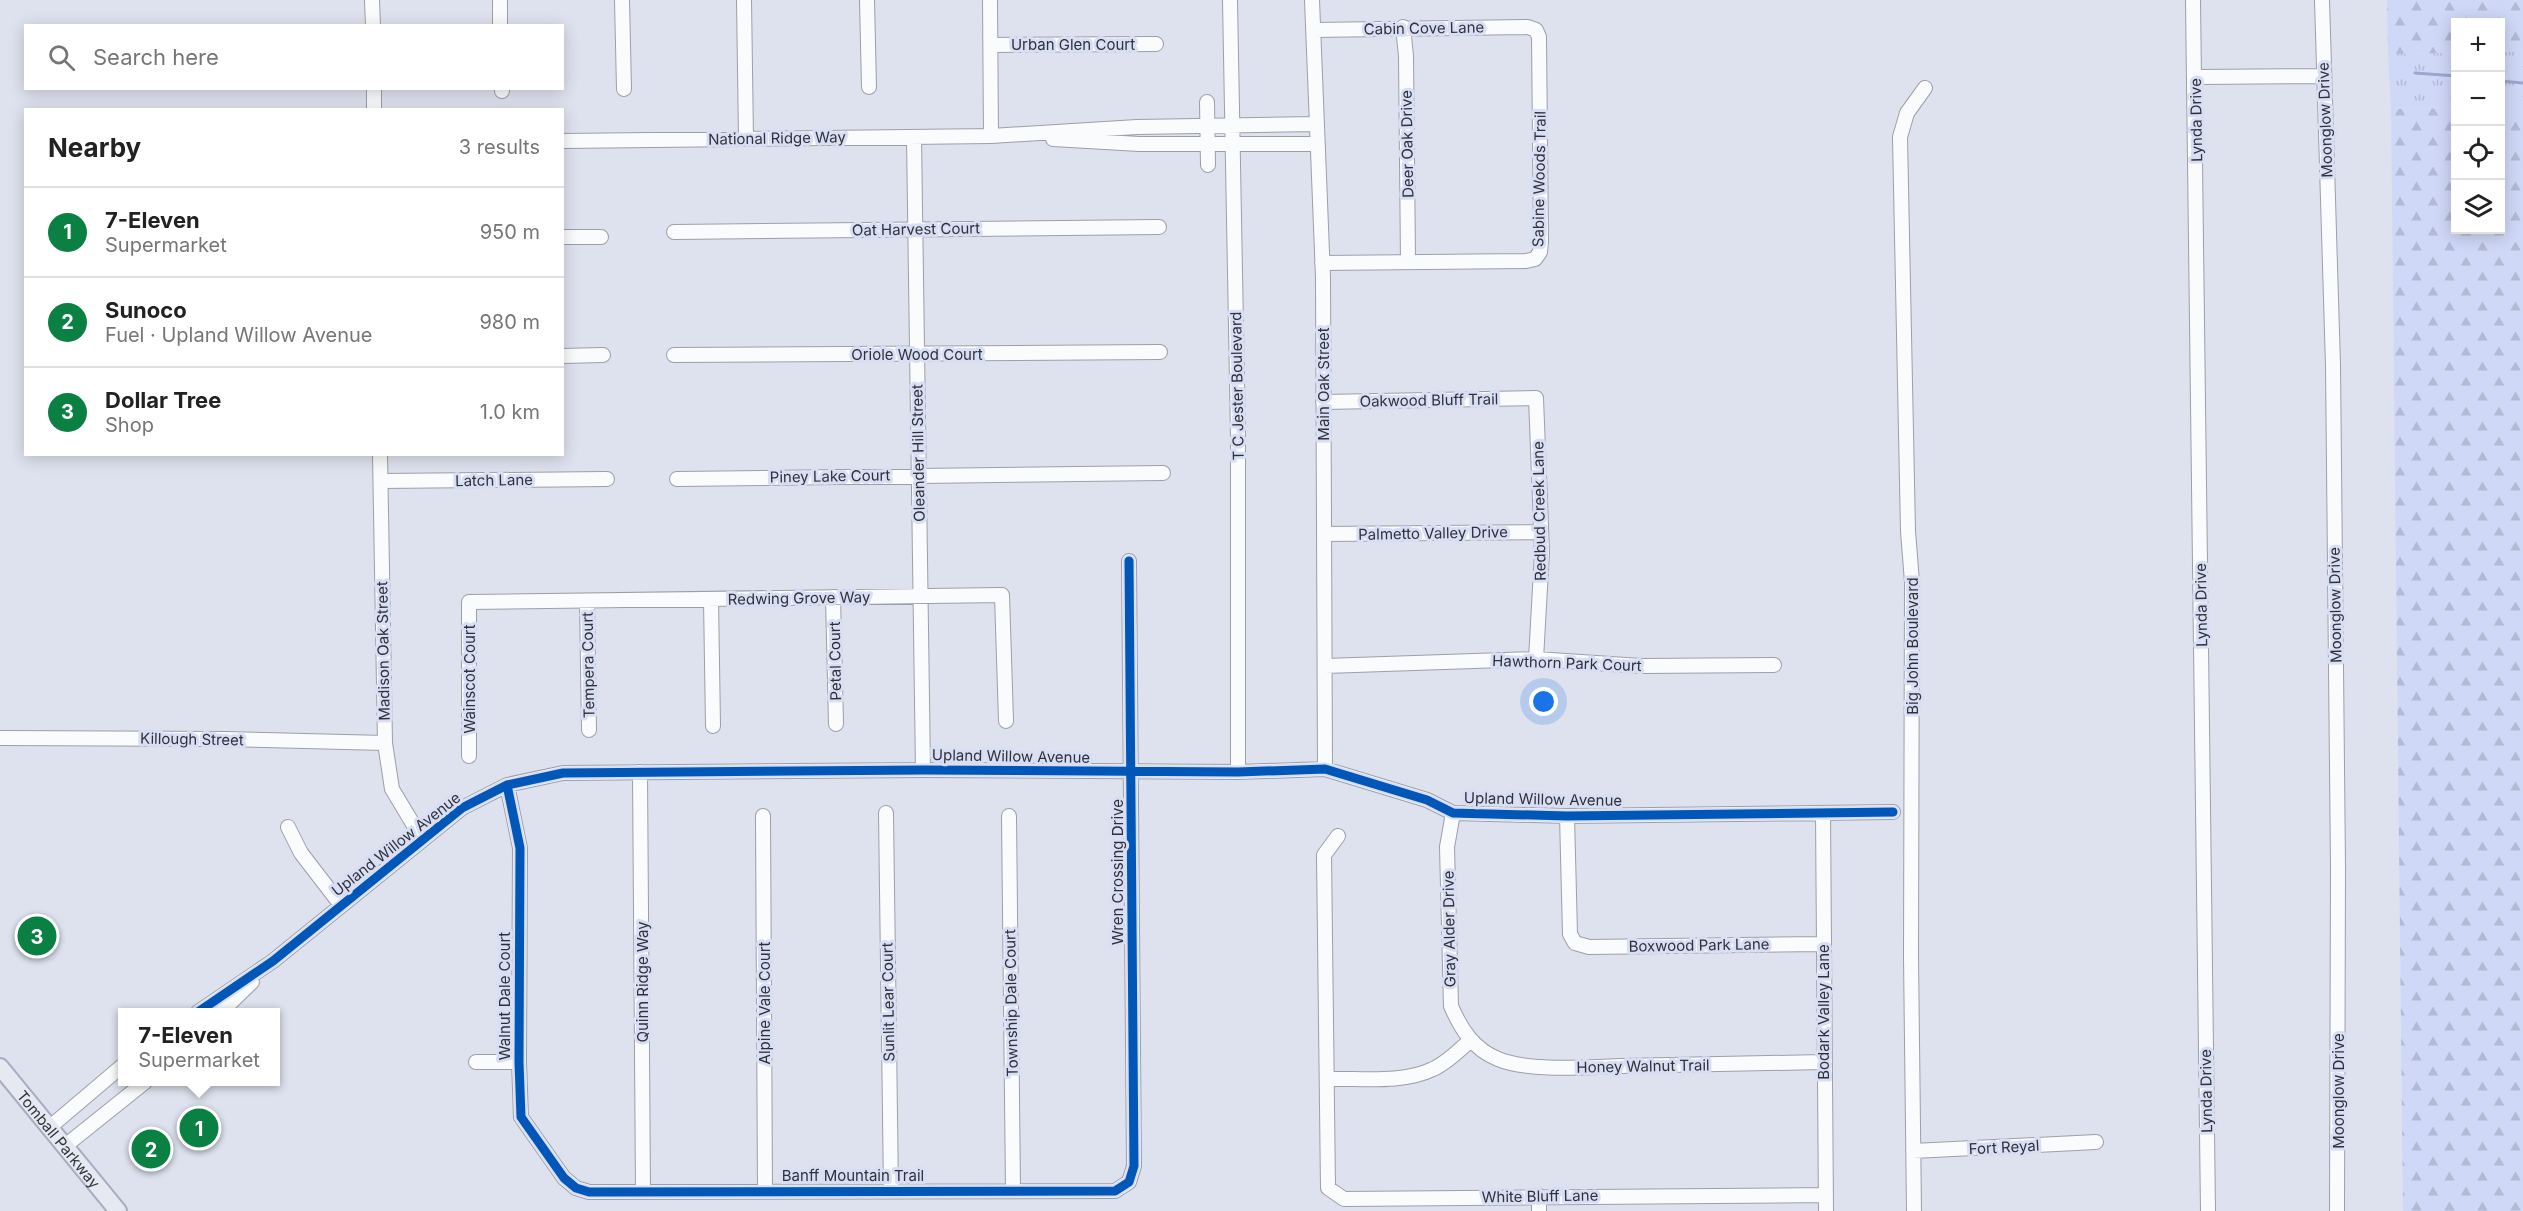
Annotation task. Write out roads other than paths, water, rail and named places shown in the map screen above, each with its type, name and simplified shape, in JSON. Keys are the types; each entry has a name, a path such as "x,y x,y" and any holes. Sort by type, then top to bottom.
{"main road":[{"name":"Tomball Parkway","path":"0,1067 118,1211"}],"street":[{"path":"372,0 373,24"},
{"path":"500,0 500,24"},
{"path":"622,0 624,89"},
{"path":"744,0 746,138"},
{"path":"867,0 869,87"},
{"path":"990,0 992,136"},
{"name":"T C Jester Boulevard","path":"1230,0 1238,436 1238,772"},
{"name":"Main Oak Street","path":"1312,0 1322,263 1325,769"},
{"name":"Lynda Drive","path":"2193,0 2196,77 2208,1211"},
{"name":"Moonglow Drive","path":"2322,0 2333,365 2338,868 2337,1211"},
{"name":"Cabin Cove Lane","path":"1313,30 1403,27 1528,27 1536,30"},
{"name":"Deer Oak Drive","path":"1403,27 1406,56 1408,261"},
{"name":"Sabine Woods Trail","path":"1322,263 1526,261 1535,259 1540,252 1539,37 1536,30"},
{"name":"Urban Glen Court","path":"991,45 1156,44"},
{"path":"2196,77 2323,76"},
{"name":"Big John Boulevard","path":"1914,1211 1911,956 1912,582 1908,531 1900,137 1907,113 1925,88"},
{"path":"374,90 374,108"},
{"path":"1207,102 1208,165"},
{"name":"National Ridge Way","path":"564,141 992,136 1137,127 1317,124"},
{"name":"National Ridge Way","path":"992,136 1139,144 1317,144"},
{"name":"Oleander Hill Street","path":"914,137 923,770"},
{"name":"Oat Harvest Court","path":"674,232 1159,227"},
{"path":"564,237 601,237"},
{"name":"Oriole Wood Court","path":"674,355 1160,352"},
{"path":"564,356 603,355"},
{"name":"Oakwood Bluff Trail","path":"1323,402 1536,398"},
{"name":"Redbud Creek Lane","path":"1536,398 1541,532 1536,659"},
{"name":"Madison Oak Street","path":"380,456 385,743 392,789 422,839"},
{"name":"Piney Lake Court","path":"677,478 1162,473"},
{"name":"Latch Lane","path":"381,481 607,478"},
{"name":"Palmetto Valley Drive","path":"1324,534 1541,532"},
{"name":"Wren Crossing Drive","path":"1129,561 1134,1166 1129,1182"},
{"name":"Redwing Grove Way","path":"469,602 1002,595 1006,721"},
{"name":"Petal Court","path":"833,597 836,724"},
{"path":"711,599 713,726"},
{"name":"Tempera Court","path":"587,600 589,730"},
{"name":"Wainscot Court","path":"469,602 470,756"},
{"name":"Hawthorn Park Court","path":"1325,666 1536,659 1641,666 1774,665"},
{"name":"Killough Street","path":"0,738 225,739 385,743"},
{"name":"Upland Willow Avenue","path":"204,1008 273,961 462,808 507,785 563,773 923,770 1131,773 1325,769 1427,800 1453,813 1567,816 1893,812"},
{"name":"Quinn Ridge Way","path":"640,772 643,1192"},
{"name":"Walnut Dale Court","path":"507,785 520,848 520,1117 564,1178 576,1188"},
{"name":"Sunlit Lear Court","path":"886,813 891,1190"},
{"name":"Gray Alder Drive","path":"1453,813 1447,847 1451,1006 1459,1024 1471,1041"},
{"name":"Bodark Valley Lane","path":"1823,813 1823,1062 1826,1211"},
{"name":"Alpine Vale Court","path":"763,816 765,1191"},
{"name":"Township Dale Court","path":"1009,816 1013,1190"},
{"name":"Boxwood Park Lane","path":"1567,816 1570,934 1575,943 1589,947 1823,944"},
{"path":"288,826 301,853 341,906"},
{"name":"White Bluff Lane","path":"1338,836 1324,855 1328,1188 1344,1199 1826,1195"},
{"name":"Upland Willow Avenue","path":"225,1008 273,961"},
{"path":"1327,1079 1399,1078 1420,1074 1435,1068 1471,1041"},
{"name":"Honey Walnut Trail","path":"1471,1041 1480,1050 1499,1060 1520,1065 1570,1067 1823,1062"},
{"path":"476,1062 519,1062"},
{"path":"50,1127 118,1070"},
{"path":"65,1146 140,1086"},
{"name":"Fort Reyal","path":"1913,1151 2096,1142"},
{"name":"Banff Mountain Trail","path":"576,1188 589,1192 1115,1191 1129,1182"},
{"path":"1539,1196 1539,1211"}],"waterway":[{"path":"2415,73 2451,76"},
{"path":"2505,81 2523,83"}],"place":[{"name":"Dollar Tree","path":"37,936"},
{"name":"7-Eleven","path":"199,1128"},
{"name":"Sunoco","path":"151,1149"}]}
